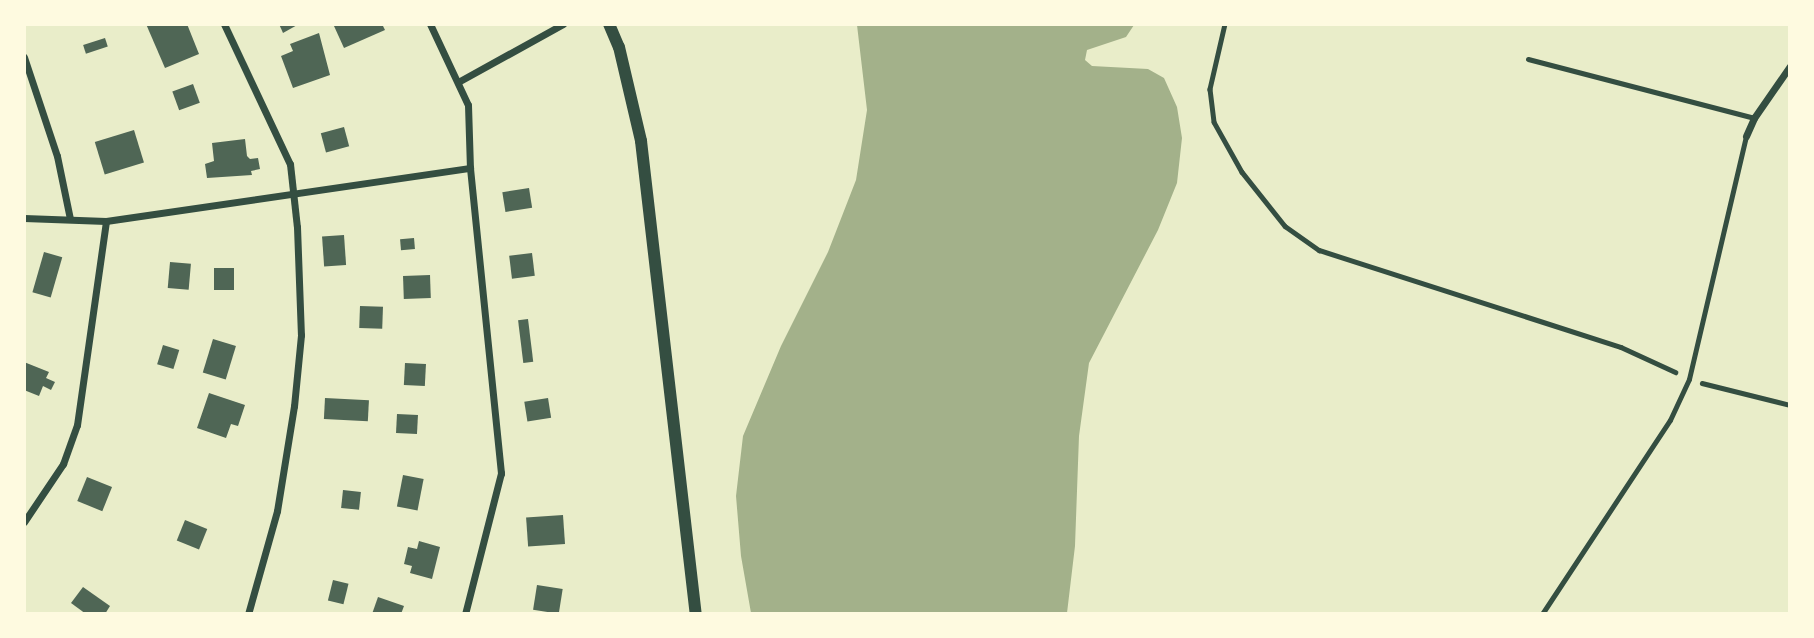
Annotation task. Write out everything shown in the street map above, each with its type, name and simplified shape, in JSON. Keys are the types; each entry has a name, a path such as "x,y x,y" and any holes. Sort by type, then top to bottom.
{"street":[{"path":"224,24 290,164 297,227 300,335 294,406 277,511 248,614"},
{"path":"430,24 468,105 470,168 502,473 465,614"},
{"path":"458,82 563,24"},
{"path":"610,24 619,47 641,141 696,614"},
{"path":"24,57 57,156 70,219"},
{"path":"1746,136 1754,118 1790,66"},
{"path":"24,218 106,220 470,168"},
{"path":"24,522 63,464 77,425 106,220"}],"lane":[{"path":"1528,59 1754,118"},
{"path":"1542,614 1670,420 1689,379 1746,136"}],"path":[{"path":"1226,24 1210,89 1214,122 1242,172 1285,226 1319,250 1620,346 1689,379 1790,405"}],"shaded area":[{"path":"857,25 1134,25 1126,37 1087,50 1085,60 1092,66 1148,69 1164,78 1177,107 1182,138 1177,183 1158,230 1089,363 1079,436 1075,546 1067,613 751,613 741,556 736,496 743,436 781,346 828,252 856,180 867,110"}],"building":[{"path":"146,24 187,24 199,54 165,68"},
{"path":"279,24 299,24 283,33"},
{"path":"382,24 385,30 344,48 334,26"},
{"path":"319,33 330,75 293,88 281,56 293,51 290,44"},
{"path":"105,38 108,47 86,54 83,45"},
{"path":"193,84 200,103 179,110 172,92"},
{"path":"344,127 349,146 326,153 321,133"},
{"path":"134,130 144,163 105,175 95,142"},
{"path":"245,139 247,156 250,159 258,158 260,169 251,171 252,175 207,178 205,164 214,161 212,143"},
{"path":"529,188 532,208 505,212 502,192"},
{"path":"344,235 346,265 324,266 322,237"},
{"path":"414,238 415,249 401,250 400,239"},
{"path":"44,252 62,257 51,298 32,292"},
{"path":"532,253 535,276 512,279 509,256"},
{"path":"170,262 191,264 189,290 168,288"},
{"path":"214,268 234,268 234,290 214,290"},
{"path":"430,275 431,298 404,299 403,276"},
{"path":"360,306 383,307 382,329 359,328"},
{"path":"528,319 533,362 523,363 518,320"},
{"path":"213,339 236,346 226,379 203,372"},
{"path":"163,345 179,350 173,369 157,364"},
{"path":"24,362 49,372 46,378 55,382 51,390 43,386 39,396 24,390"},
{"path":"405,363 426,364 425,386 404,385"},
{"path":"209,393 245,405 238,426 231,424 226,438 197,428"},
{"path":"325,398 369,400 368,421 324,419"},
{"path":"548,398 551,418 527,422 524,402"},
{"path":"397,414 418,415 417,434 396,433"},
{"path":"403,475 424,479 418,510 397,506"},
{"path":"87,477 112,487 102,511 77,501"},
{"path":"343,490 361,492 359,510 341,508"},
{"path":"563,515 565,544 528,547 526,518"},
{"path":"185,520 207,529 199,549 177,540"},
{"path":"419,541 440,547 432,579 410,573 412,566 404,564 408,547 417,549"},
{"path":"333,580 349,584 343,604 328,600"},
{"path":"537,585 563,589 559,614 533,610"},
{"path":"83,587 110,606 105,614 86,614 71,603"},
{"path":"378,597 404,606 401,614 372,614"}]}
